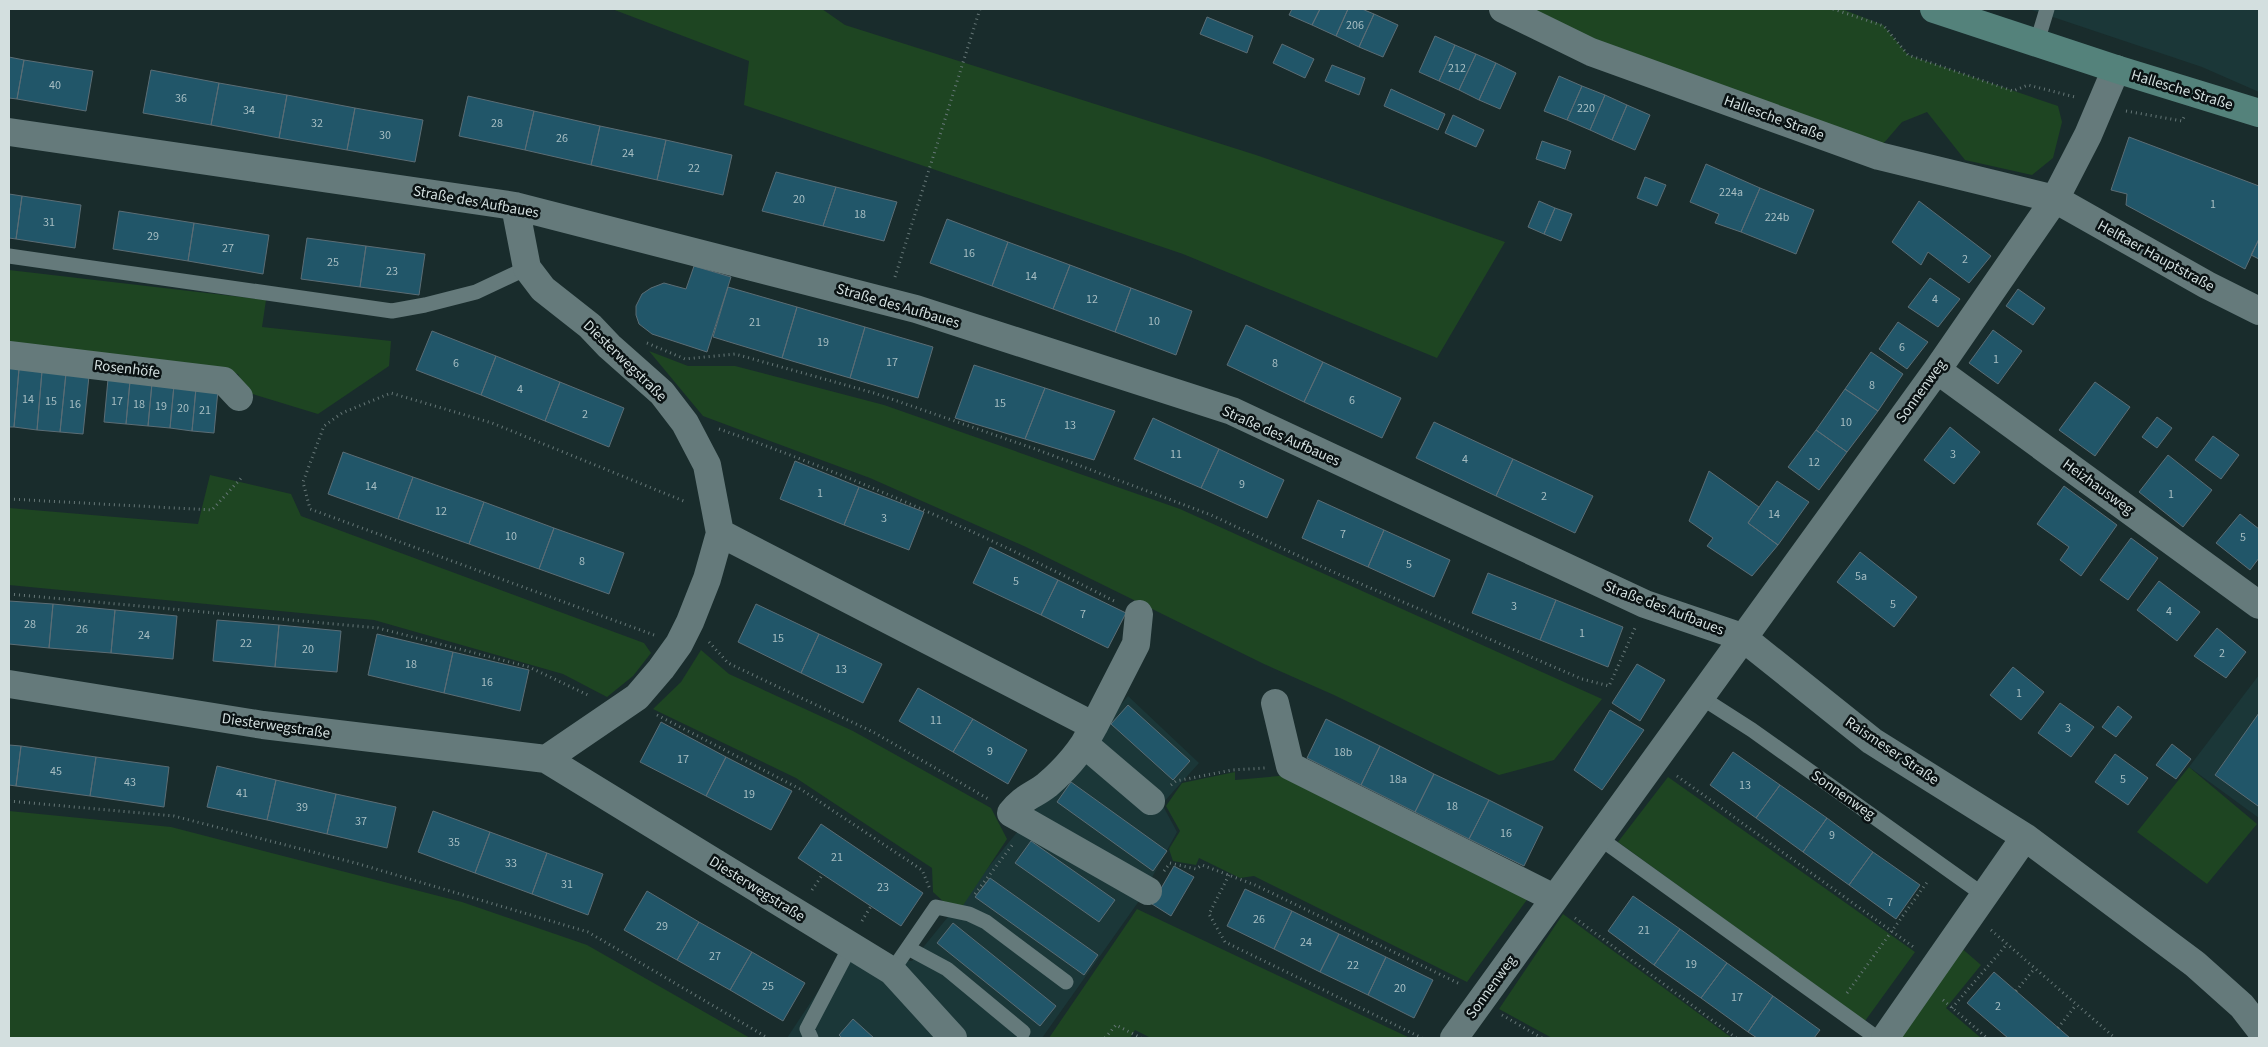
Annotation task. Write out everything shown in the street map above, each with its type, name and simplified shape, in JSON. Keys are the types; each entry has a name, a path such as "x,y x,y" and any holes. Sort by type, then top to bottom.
{"main road":[{"name":"Hallesche Straße","path":"1934,9 2116,69 2259,113"}],"street":[{"name":"Hallesche Straße","path":"1503,9 1591,52 1879,156 2054,199"},
{"name":"Sonnenweg","path":"1454,1038 1699,696 1937,370 2054,199 2101,106 2116,69"},
{"name":"Straße des Aufbaues","path":"9,132 514,206 916,309 1232,411 1646,604 1742,637"},
{"name":"Helftaer Hauptstraße","path":"2054,199 2259,311"},
{"name":"Diesterwegstraße","path":"514,206 527,268 543,290 590,326 609,346 662,393 685,423 706,464 718,523 707,579 684,633 655,676 638,697 546,759"},
{"name":"Rosenhöfe","path":"9,355 224,381 239,396"},
{"name":"Heizhausweg","path":"1937,370 2259,605"},
{"path":"718,523 1089,735 1151,801"},
{"path":"1139,614 1136,644 1089,735 1075,758 1047,785 1020,800 1019,818 1148,891"},
{"name":"Raismeser Straße","path":"1742,637 1872,741 2025,837 2195,964 2242,1006 2259,1028"},
{"name":"Diesterwegstraße","path":"9,684 263,726 546,759 892,971 953,1038"},
{"path":"1275,703 1290,766 1553,900"},
{"path":"1885,1038 2025,837"}],"lane":[{"path":"2037,42 2047,9"},
{"path":"9,256 392,311 476,292 527,268"},
{"name":"Sonnenweg","path":"1699,696 1752,730 1940,864 1979,904"},
{"path":"1598,837 1877,1038"},
{"path":"892,971 936,907 969,914 986,922 1066,982"},
{"path":"811,1038 807,1030 850,947"},
{"path":"908,948 947,969 1023,1032"}],"path":[{"path":"888,302 980,9"},
{"path":"1833,9 1884,26 1908,55 2013,91 2028,85 2058,92 2101,106"},
{"path":"644,341 685,359 735,354 874,393 1038,450 1211,515 1331,571 1582,679 1609,686 1646,604"},
{"path":"718,523 492,423 391,393 342,414 324,426 303,482 310,509 684,633 728,663 875,733 1019,818 971,899 969,914"},
{"path":"685,423 706,424 806,459 1020,553 1139,614"},
{"path":"9,499 212,510 243,476"},
{"path":"9,594 378,628 529,668 602,702 631,701 802,790 922,870 936,907"},
{"path":"1654,759 1891,932 1930,974 1952,1008 1987,1038"},
{"path":"1151,801 1176,781 1232,770 1290,766"},
{"path":"9,801 174,816 359,864 588,932 768,1038"},
{"path":"1148,891 1170,863 1196,869 1202,865 1230,875 1255,885 1482,999 1542,1038"},
{"path":"1836,1008 1940,864"},
{"path":"1230,875 1209,914 1226,942 1422,1038"},
{"path":"1553,900 1736,1038"},
{"path":"1979,904 2007,944 2115,1038"},
{"path":"1952,1008 2007,944"},
{"path":"2016,991 2035,968"},
{"path":"2058,1028 2076,1005"},
{"path":"1104,1038 1116,1025 1141,1038"}],"shaded area":[{"path":"2029,9 2259,9 2259,92 2202,67"},
{"path":"2259,675 2259,818 2189,767"},
{"path":"1128,696 1199,763 1162,804 1177,832 1139,901 1042,1038 787,1038 840,958 912,961"}],"green space":[{"path":"612,9 822,9 845,25 1256,155 1505,242 1437,358 1183,254 744,105 749,61"},
{"path":"1530,9 1842,9 1883,25 1908,55 2058,106 2062,122 2053,158 2032,175 1965,160 1927,112 1902,122 1883,144 1632,59"},
{"path":"9,270 266,300 262,327 391,341 389,366 318,414 246,392 238,374 9,345"},
{"path":"649,351 688,366 735,366 884,405 1180,509 1602,699 1554,760 1499,775 1334,695 1264,664 1026,547 870,478 703,416"},
{"path":"210,475 291,494 301,516 644,643 651,653 633,676 607,697 563,674 374,620 9,585 9,508 198,524"},
{"path":"701,650 729,674 853,731 991,808 1007,839 962,907 945,903 933,892 932,868 796,778 653,709 681,682"},
{"path":"2189,767 2257,824 2207,884 2137,832"},
{"path":"1235,772 1235,780 1290,775 1529,897 1467,982 1254,876 1240,878 1199,858 1196,865 1173,861 1169,849 1180,831 1166,806 1182,783"},
{"path":"1668,777 1915,952 1865,1021 1618,842"},
{"path":"9,811 171,827 462,902 587,945 750,1038 9,1038"},
{"path":"1137,909 1410,1038 1151,1038 1135,1030 1130,1038 1049,1038"},
{"path":"1563,914 1732,1038 1552,1038 1499,1009"},
{"path":"1959,946 1981,965 1946,1008 1981,1038 1896,1038"}],"building":[{"path":"1292,9 1320,9 1312,25 1289,15"},
{"path":"1320,9 1348,9 1336,36 1312,25"},
{"path":"1348,9 1362,9 1374,14 1359,47 1336,36"},
{"path":"1374,14 1398,25 1383,57 1359,47"},
{"path":"1207,17 1253,36 1247,53 1200,34"},
{"path":"1435,36 1455,45 1439,81 1419,72"},
{"path":"1282,44 1314,59 1305,78 1273,63"},
{"path":"1455,45 1476,54 1459,90 1439,81"},
{"path":"1476,54 1496,63 1479,100 1459,90"},
{"path":"9,57 24,60 17,99 9,98"},
{"path":"24,60 93,71 86,111 17,99"},
{"path":"1496,63 1516,73 1500,109 1479,100"},
{"path":"1332,65 1365,78 1359,95 1325,81"},
{"path":"151,70 219,83 211,125 143,113"},
{"path":"1559,76 1582,86 1567,120 1544,111"},
{"path":"219,83 287,95 279,138 211,125"},
{"path":"1582,86 1605,95 1590,130 1567,120"},
{"path":"1391,89 1445,114 1438,130 1384,106"},
{"path":"287,95 355,108 347,150 279,138"},
{"path":"1605,95 1627,105 1612,140 1590,130"},
{"path":"468,96 534,111 525,150 459,136"},
{"path":"1627,105 1650,115 1635,150 1612,140"},
{"path":"355,108 423,120 415,162 347,150"},
{"path":"534,111 600,126 591,165 525,150"},
{"path":"1453,115 1484,130 1476,147 1445,133"},
{"path":"600,126 666,140 657,180 591,165"},
{"path":"2129,137 2259,186 2259,239 2245,269 2126,205 2127,194 2111,190"},
{"path":"666,140 732,155 723,195 657,180"},
{"path":"1542,141 1571,151 1565,169 1536,159"},
{"path":"1706,164 1760,188 1741,232 1715,223 1719,214 1690,202"},
{"path":"776,172 836,187 823,226 762,211"},
{"path":"1645,177 1666,185 1657,206 1637,198"},
{"path":"836,187 897,202 884,241 823,226"},
{"path":"1760,188 1814,210 1796,254 1741,232"},
{"path":"9,194 22,196 16,239 9,238"},
{"path":"22,196 81,205 75,248 16,239"},
{"path":"1539,201 1555,208 1544,234 1528,227"},
{"path":"1919,201 1991,256 1969,283 1928,252 1921,265 1892,242"},
{"path":"1555,208 1572,214 1561,241 1544,234"},
{"path":"119,211 194,223 188,261 113,249"},
{"path":"947,219 1008,242 992,286 930,263"},
{"path":"194,223 269,235 263,274 188,261"},
{"path":"307,238 366,246 360,287 301,279"},
{"path":"2259,239 2259,259 2251,255"},
{"path":"1008,242 1070,265 1053,309 992,286"},
{"path":"366,246 425,254 419,295 360,287"},
{"path":"1070,265 1131,288 1115,332 1053,309"},
{"path":"694,266 731,277 707,352 652,334 639,324 636,315 636,306 642,294 651,288 664,283 686,289"},
{"path":"1930,278 1960,299 1938,327 1908,307"},
{"path":"728,287 797,307 782,358 713,337"},
{"path":"1131,288 1192,311 1176,355 1115,332"},
{"path":"2018,289 2045,308 2033,325 2006,306"},
{"path":"797,307 865,327 850,378 782,358"},
{"path":"1898,322 1928,342 1907,369 1879,349"},
{"path":"1246,325 1323,362 1304,402 1227,365"},
{"path":"865,327 933,347 918,398 850,378"},
{"path":"1993,330 2022,351 1998,384 1969,363"},
{"path":"432,331 496,356 481,395 416,370"},
{"path":"1871,352 1903,374 1878,411 1845,389"},
{"path":"496,356 560,382 545,421 481,395"},
{"path":"1323,362 1401,398 1382,438 1304,402"},
{"path":"974,365 1045,388 1025,439 955,418"},
{"path":"9,368 19,369 14,427 9,427"},
{"path":"19,369 42,371 37,430 14,427"},
{"path":"42,371 66,373 60,432 37,430"},
{"path":"66,373 89,376 83,434 60,432"},
{"path":"108,379 130,381 126,424 104,422"},
{"path":"130,381 152,383 148,426 126,424"},
{"path":"560,382 624,408 609,447 545,421"},
{"path":"2095,382 2130,407 2095,456 2059,430"},
{"path":"152,383 174,385 170,428 148,426"},
{"path":"174,385 196,388 192,431 170,428"},
{"path":"196,388 218,390 214,433 192,431"},
{"path":"1045,388 1115,411 1094,460 1025,439"},
{"path":"1845,389 1878,411 1847,452 1816,430"},
{"path":"2157,417 2172,428 2157,448 2142,437"},
{"path":"1153,418 1219,449 1201,488 1134,459"},
{"path":"1434,422 1513,459 1496,496 1416,458"},
{"path":"1950,427 1980,452 1954,484 1924,460"},
{"path":"1816,430 1847,452 1819,490 1788,467"},
{"path":"2213,436 2239,455 2221,479 2195,460"},
{"path":"1219,449 1284,480 1267,518 1201,488"},
{"path":"343,452 413,477 398,519 328,494"},
{"path":"2168,455 2212,490 2183,527 2139,492"},
{"path":"1513,459 1593,496 1575,533 1496,496"},
{"path":"795,461 859,487 844,525 780,499"},
{"path":"1709,471 1759,507 1748,523 1778,545 1752,576 1707,546 1713,538 1689,521"},
{"path":"413,477 484,502 469,544 398,519"},
{"path":"1777,481 1809,502 1778,545 1748,523"},
{"path":"2064,486 2117,525 2081,576 2060,560 2069,547 2037,524"},
{"path":"859,487 924,512 909,550 844,525"},
{"path":"1318,500 1384,530 1368,567 1302,538"},
{"path":"484,502 554,528 539,569 469,544"},
{"path":"2240,514 2259,529 2259,558 2250,570 2216,543"},
{"path":"554,528 624,553 609,594 539,569"},
{"path":"1384,530 1450,560 1434,597 1368,567"},
{"path":"2131,538 2158,558 2128,600 2100,580"},
{"path":"990,547 1058,580 1041,615 973,583"},
{"path":"1860,552 1917,597 1894,627 1837,582"},
{"path":"1488,573 1556,600 1540,640 1472,613"},
{"path":"1058,580 1126,613 1108,648 1041,615"},
{"path":"2159,581 2200,612 2177,641 2137,610"},
{"path":"1556,600 1623,627 1608,667 1540,640"},
{"path":"9,601 53,604 49,648 9,644"},
{"path":"53,604 115,610 111,653 49,648"},
{"path":"756,604 819,634 801,673 738,642"},
{"path":"115,610 177,616 173,659 111,653"},
{"path":"217,620 279,625 275,667 213,661"},
{"path":"279,625 341,631 337,672 275,667"},
{"path":"2217,628 2246,652 2226,678 2194,656"},
{"path":"377,634 453,652 444,693 368,675"},
{"path":"819,634 882,664 863,703 801,673"},
{"path":"453,652 529,670 520,711 444,693"},
{"path":"1637,664 1665,680 1640,721 1612,703"},
{"path":"2013,667 2044,692 2021,720 1990,695"},
{"path":"918,688 973,719 953,752 899,721"},
{"path":"2060,703 2094,727 2071,757 2038,733"},
{"path":"1128,705 1190,761 1173,780 1111,724"},
{"path":"2118,706 2132,717 2116,737 2102,727"},
{"path":"1610,710 1644,730 1602,790 1574,770"},
{"path":"2259,713 2259,804 2258,806 2215,775"},
{"path":"973,719 1027,750 1008,784 953,752"},
{"path":"1326,719 1380,746 1361,785 1307,758"},
{"path":"661,722 726,757 706,796 640,762"},
{"path":"2172,744 2191,759 2176,779 2156,765"},
{"path":"9,745 21,746 16,786 9,785"},
{"path":"21,746 96,757 90,796 16,786"},
{"path":"1380,746 1434,774 1415,812 1361,785"},
{"path":"1733,752 1780,785 1756,818 1710,785"},
{"path":"2115,754 2148,778 2128,805 2095,782"},
{"path":"96,757 169,767 164,807 90,796"},
{"path":"726,757 792,791 771,830 706,796"},
{"path":"217,766 276,780 267,820 207,807"},
{"path":"1434,774 1489,800 1469,839 1415,812"},
{"path":"276,780 336,794 327,834 267,820"},
{"path":"1071,782 1167,851 1153,871 1057,802"},
{"path":"1780,785 1827,818 1803,852 1756,818"},
{"path":"336,794 396,807 387,848 327,834"},
{"path":"1489,800 1543,827 1524,866 1469,839"},
{"path":"433,811 490,832 475,873 418,852"},
{"path":"1827,818 1873,852 1849,885 1803,852"},
{"path":"821,824 923,893 901,926 798,858"},
{"path":"490,832 547,853 532,894 475,873"},
{"path":"1031,841 1115,900 1099,922 1015,863"},
{"path":"1873,852 1920,885 1896,919 1849,885"},
{"path":"547,853 603,874 588,915 532,894"},
{"path":"1174,866 1194,877 1171,916 1152,904"},
{"path":"990,878 1098,955 1084,975 975,897"},
{"path":"1245,889 1292,911 1274,949 1227,926"},
{"path":"647,891 699,922 677,960 624,930"},
{"path":"1633,896 1680,929 1654,965 1608,931"},
{"path":"1292,911 1339,934 1320,972 1274,949"},
{"path":"699,922 752,952 730,990 677,960"},
{"path":"953,923 1056,1006 1040,1026 937,943"},
{"path":"1680,929 1727,963 1701,998 1654,965"},
{"path":"1339,934 1386,957 1368,995 1320,972"},
{"path":"752,952 805,983 783,1021 730,990"},
{"path":"1386,957 1433,980 1414,1018 1368,995"},
{"path":"1727,963 1773,996 1748,1032 1701,998"},
{"path":"1994,972 2070,1038 2008,1038 1967,1003"},
{"path":"1773,996 1820,1030 1814,1038 1757,1038 1748,1032"},
{"path":"853,1019 874,1038 842,1038 839,1035"}]}
